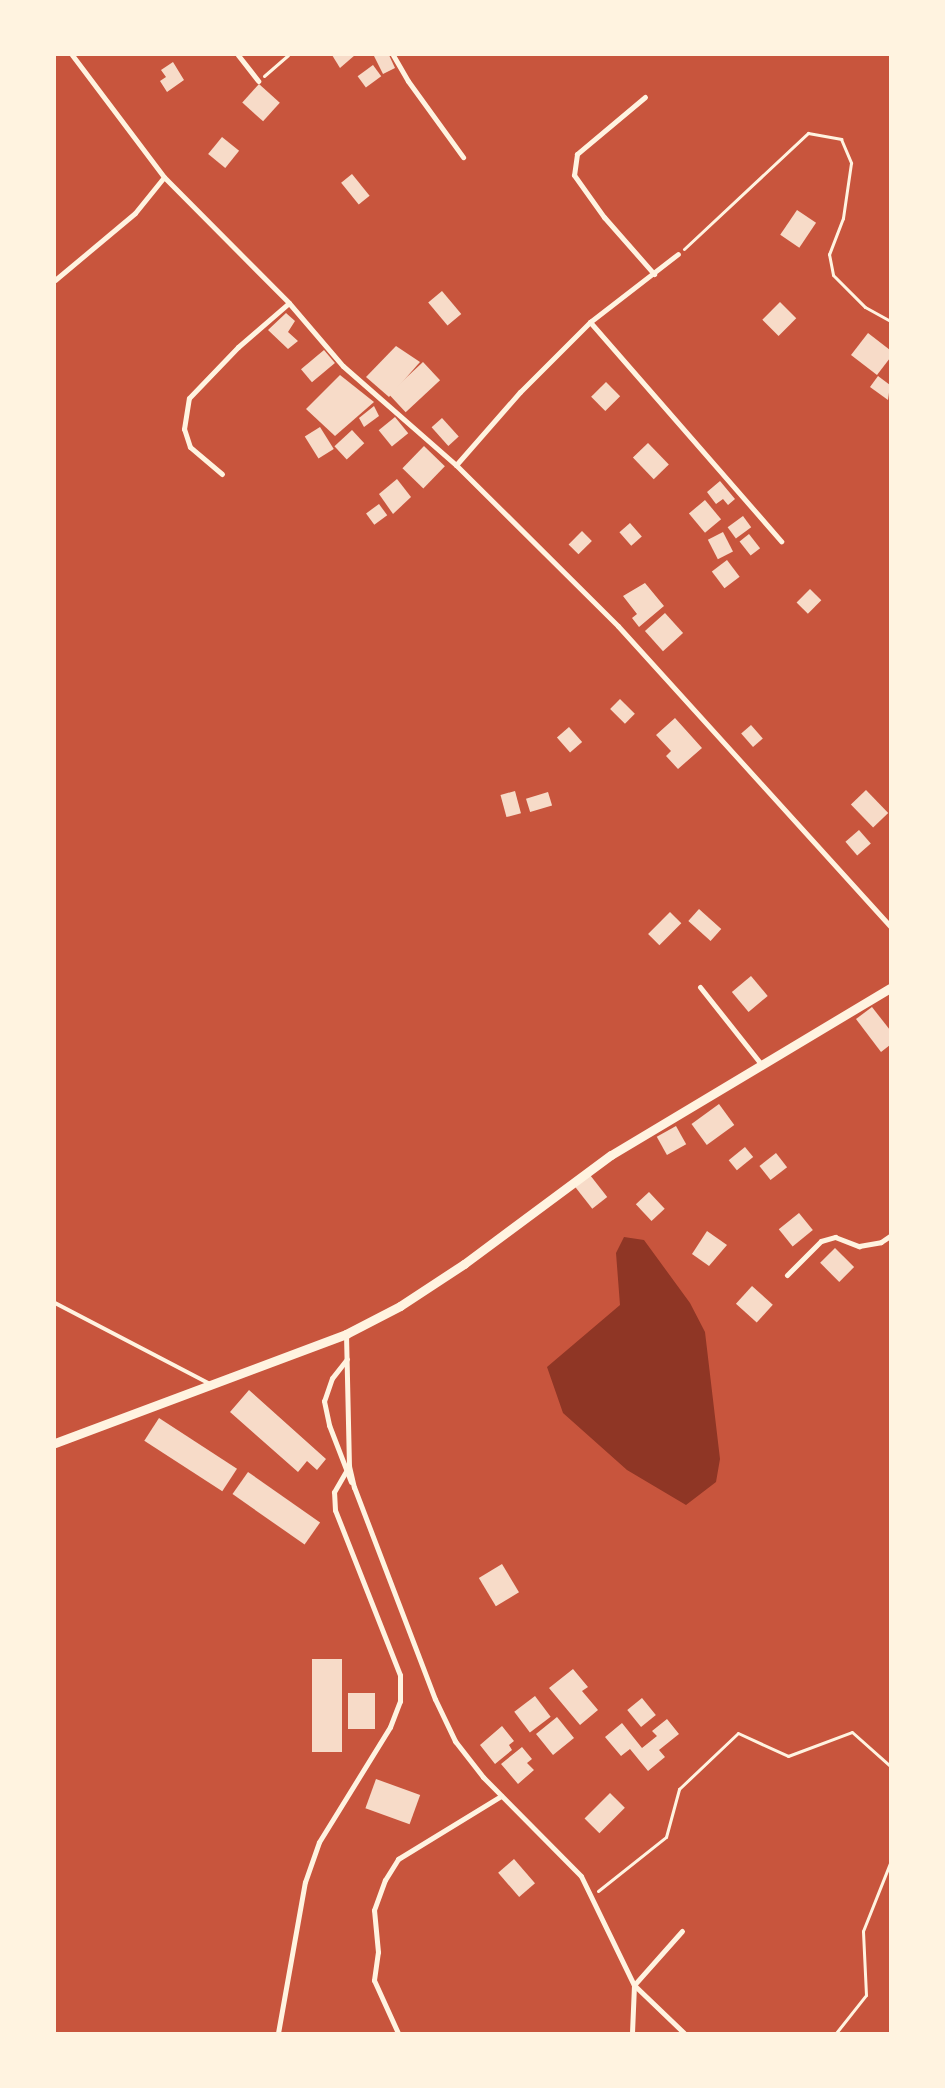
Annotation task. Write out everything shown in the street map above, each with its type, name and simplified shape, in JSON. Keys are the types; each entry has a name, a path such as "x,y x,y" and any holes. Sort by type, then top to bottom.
{"street":[{"path":"81,55 73,57 164,177 289,303 343,366 456,465 618,626 890,926"},
{"path":"238,55 258,81"},
{"path":"393,55 408,81 463,157"},
{"path":"645,96 577,154 574,175 604,217 654,274"},
{"path":"55,280 135,213 164,177"},
{"path":"456,465 520,392 590,322 678,254"},
{"path":"222,474 190,447 184,429 189,398 238,347 289,303"},
{"path":"590,322 781,541"},
{"path":"700,987 761,1064"},
{"path":"55,1443 346,1334 400,1306 464,1264 610,1155 890,988"},
{"path":"787,1275 821,1241 835,1237 859,1246 881,1242 890,1236"},
{"path":"346,1334 349,1466 354,1487 434,1699 455,1741 501,1796 581,1876 634,1985 684,2033"},
{"path":"347,1358 332,1378 324,1401 344,1472 354,1487"},
{"path":"278,2033 306,1882 319,1842 390,1727 400,1701 400,1674 335,1510 334,1492 349,1466"},
{"path":"398,2033 374,1980 378,1952 374,1910 385,1880 398,1859 501,1796"},
{"path":"632,2033 634,1985 682,1931"}],"lane":[{"path":"55,1303 212,1385"}],"path":[{"path":"258,81 288,55"},
{"path":"678,254 808,133 841,139 851,164 843,218 829,254 833,275 865,307 890,321"},
{"path":"591,1897 666,1838 679,1789 738,1733 788,1756 852,1732 890,1766"},
{"path":"836,2033 866,1994 863,1931 890,1863"}],"shaded area":[{"path":"624,1237 644,1240 690,1303 705,1332 720,1459 716,1482 686,1505 627,1470 563,1413 547,1367 620,1305 616,1253"}],"building":[{"path":"332,55 355,55 340,68"},
{"path":"389,55 395,68 383,74 374,56"},
{"path":"173,62 184,80 167,92 160,81 166,77 161,70"},
{"path":"373,65 381,76 366,87 358,76"},
{"path":"259,84 280,103 263,121 242,103"},
{"path":"222,137 239,151 225,168 208,154"},
{"path":"352,174 370,196 359,205 341,183"},
{"path":"797,210 816,223 799,248 780,235"},
{"path":"442,291 461,314 447,326 428,303"},
{"path":"780,302 796,318 779,336 762,320"},
{"path":"286,313 295,321 288,332 298,341 288,349 268,330"},
{"path":"868,333 890,350 890,358 877,375 851,355"},
{"path":"396,346 420,362 389,397 366,377"},
{"path":"324,350 335,363 312,382 301,369"},
{"path":"423,362 440,380 406,412 389,394"},
{"path":"340,375 374,402 335,436 306,409"},
{"path":"878,376 890,385 888,400 870,387"},
{"path":"606,382 620,396 605,411 591,397"},
{"path":"374,406 379,416 364,427 359,418"},
{"path":"395,417 408,433 392,447 379,430"},
{"path":"442,418 459,437 448,446 432,427"},
{"path":"320,427 334,449 319,459 305,437"},
{"path":"352,430 364,443 347,460 334,446"},
{"path":"648,443 669,465 654,479 633,458"},
{"path":"424,446 445,466 423,488 402,468"},
{"path":"397,479 411,497 393,514 379,494"},
{"path":"720,481 735,499 728,505 723,499 716,504 707,492"},
{"path":"705,500 721,519 705,533 689,513"},
{"path":"379,504 387,515 374,525 366,513"},
{"path":"743,516 751,527 736,538 728,527"},
{"path":"630,523 642,537 631,546 619,532"},
{"path":"582,531 592,541 578,554 569,544"},
{"path":"723,532 733,552 718,559 708,540"},
{"path":"749,534 760,548 751,556 740,541"},
{"path":"727,560 740,577 724,588 712,571"},
{"path":"645,583 664,606 639,627 632,618 637,614 623,596"},
{"path":"810,589 821,600 808,614 797,602"},
{"path":"665,613 683,633 663,651 645,631"},
{"path":"620,699 635,714 625,724 610,709"},
{"path":"675,718 702,748 678,769 666,756 671,751 656,735"},
{"path":"751,725 763,739 753,747 741,734"},
{"path":"569,727 582,742 570,753 557,737"},
{"path":"866,790 888,813 873,828 851,805"},
{"path":"515,791 521,813 506,817 501,795"},
{"path":"548,792 552,805 530,812 526,799"},
{"path":"859,830 871,844 857,855 845,842"},
{"path":"699,909 721,929 711,941 688,921"},
{"path":"670,912 681,923 659,945 648,934"},
{"path":"751,976 768,996 749,1012 732,992"},
{"path":"872,1007 890,1030 890,1045 881,1052 856,1019"},
{"path":"719,1104 734,1125 707,1145 691,1124"},
{"path":"676,1126 686,1144 667,1155 657,1137"},
{"path":"745,1147 753,1157 737,1170 729,1160"},
{"path":"776,1153 787,1167 771,1180 759,1166"},
{"path":"590,1175 607,1197 592,1209 575,1187"},
{"path":"649,1192 665,1209 652,1221 636,1204"},
{"path":"799,1213 813,1230 793,1246 779,1229"},
{"path":"707,1231 727,1245 709,1266 692,1254"},
{"path":"835,1248 854,1267 839,1282 820,1263"},
{"path":"752,1286 773,1305 757,1323 736,1304"},
{"path":"249,1390 326,1459 317,1470 307,1461 298,1472 230,1412"},
{"path":"159,1418 237,1469 222,1491 144,1441"},
{"path":"248,1472 320,1522 305,1545 233,1494"},
{"path":"502,1564 519,1592 496,1606 479,1578"},
{"path":"312,1659 342,1659 342,1752 312,1752"},
{"path":"573,1669 588,1687 582,1691 598,1710 580,1725 549,1688"},
{"path":"348,1693 375,1693 375,1729 348,1729"},
{"path":"535,1696 551,1717 530,1732 514,1712"},
{"path":"642,1698 656,1715 641,1727 627,1710"},
{"path":"557,1717 574,1738 553,1755 536,1734"},
{"path":"667,1719 679,1734 659,1750 665,1757 648,1771 630,1749 621,1756 605,1737 622,1723 642,1748 657,1736 652,1731"},
{"path":"502,1726 514,1741 509,1745 512,1750 495,1764 480,1745"},
{"path":"522,1747 532,1759 527,1763 534,1770 518,1784 501,1764"},
{"path":"376,1779 420,1795 410,1824 365,1808"},
{"path":"610,1793 625,1808 599,1833 585,1818"},
{"path":"514,1859 535,1883 519,1897 498,1873"}]}
